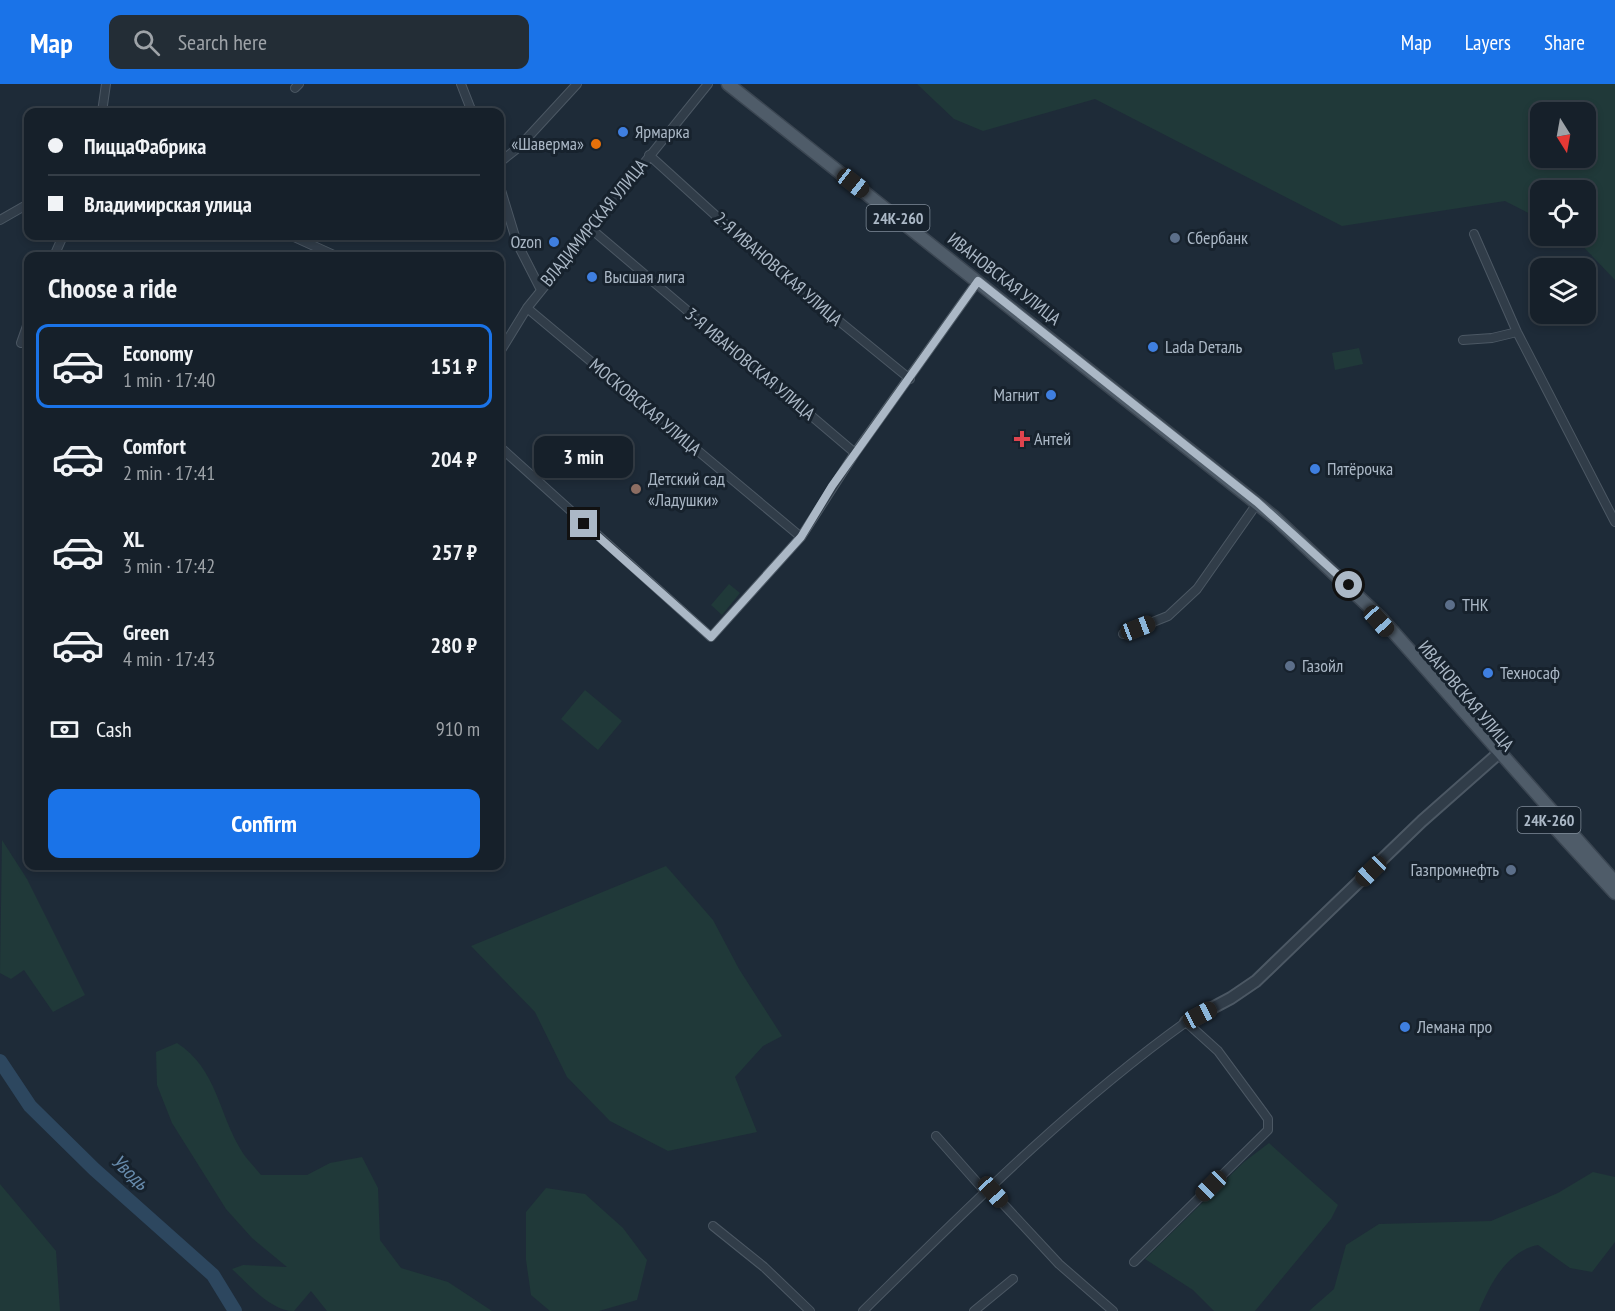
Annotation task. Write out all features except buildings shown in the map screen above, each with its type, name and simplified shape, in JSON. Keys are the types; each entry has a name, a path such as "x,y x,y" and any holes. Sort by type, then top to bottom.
{"main road":[{"name":"ИВАНОВСКАЯ УЛИЦА","path":"728,84 1266,510 1349,585 1402,642 1496,756 1615,882"},
{"name":"ИВАНОВСКАЯ УЛИЦА","path":"1228,481 1379,621 1615,893"}],"street":[{"path":"103,108 106,84"},
{"path":"461,84 470,108"},
{"path":"504,159 519,147 577,84"},
{"name":"ВЛАДИМИРСКАЯ УЛИЦА","path":"504,335 708,84"},
{"name":"2-Я ИВАНОВСКАЯ УЛИЦА","path":"649,155 768,263 910,380"},
{"path":"504,201 516,243 540,290"},
{"path":"0,220 24,206"},
{"name":"3-Я ИВАНОВСКАЯ УЛИЦА","path":"590,228 855,453"},
{"path":"1474,234 1516,332 1615,522"},
{"path":"301,240 327,252"},
{"path":"504,451 711,637 801,537 855,453 910,380 978,281"},
{"name":"МОСКОВСКАЯ УЛИЦА","path":"526,308 801,537"},
{"path":"1463,340 1492,338 1516,332"},
{"path":"21,343 24,334"},
{"path":"1122,634 1168,616 1197,589 1256,505"},
{"path":"863,1311 988,1190 1130,1062 1186,1022 1256,981 1422,821 1496,756"},
{"path":"1134,1262 1268,1130 1268,1119 1218,1051 1186,1022"},
{"path":"936,1136 982,1188 993,1192 1059,1264 1113,1311"},
{"path":"713,1226 764,1267 810,1311"},
{"path":"974,1311 1013,1279"}],"green space":[{"path":"917,84 1615,84 1615,280 1583,246 1596,246 1596,180 1530,180 1530,214 1505,201 1342,226 1095,99 983,131 954,119"},
{"path":"1359,348 1363,364 1335,370 1332,353"},
{"path":"729,584 740,593 722,615 711,605"},
{"path":"585,690 622,721 598,750 561,719"},
{"path":"2,840 27,879 85,995 53,1012 24,970 11,979 0,973"},
{"path":"666,866 713,920 739,969 782,1036 763,1046 735,1077 757,1132 668,1151 610,1121 567,1077 535,1012 471,946"},
{"path":"177,1043 201,1065 209,1078 233,1136 245,1157 261,1175 307,1175 330,1163 362,1157 378,1188 380,1240 401,1268 448,1282 492,1311 327,1311 311,1291 294,1311 277,1307 260,1296 232,1269 243,1265 287,1267 252,1238 226,1209 172,1123 157,1085 156,1052"},
{"path":"1269,1143 1338,1205 1331,1219 1255,1311 1214,1311 1193,1290 1145,1259 1244,1162"},
{"path":"1593,1172 1615,1177 1615,1242 1592,1272 1570,1268 1538,1245 1527,1248 1509,1261 1488,1290 1479,1311 1309,1311 1334,1289 1346,1245 1379,1224 1491,1221 1558,1193"},
{"path":"0,1184 56,1251 60,1311 0,1311"},
{"path":"546,1188 585,1194 623,1228 647,1260 637,1300 599,1311 550,1311 531,1295 526,1260 526,1212"}],"waterway":[{"name":"Уводь","path":"0,1061 30,1106 94,1169 213,1275 235,1311"}],"place":[{"name":"Ярмарка","path":"623,132"},
{"name":"«Шаверма»","path":"596,144"},
{"name":"Сбербанк","path":"1175,238"},
{"name":"Ozon","path":"554,242"},
{"name":"Высшая лига","path":"592,277"},
{"name":"Lada Dеталь","path":"1153,347"},
{"name":"Магнит","path":"1051,395"},
{"name":"Антей","path":"1022,439"},
{"name":"Пятёрочка","path":"1315,469"},
{"name":"Детский сад «Ладушки»","path":"636,489"},
{"name":"ТНК","path":"1450,605"},
{"name":"Газойл","path":"1290,666"},
{"name":"Техносаф","path":"1488,673"},
{"name":"Газпромнефть","path":"1511,870"},
{"name":"Лемана про","path":"1405,1027"}],"route":[{"path":"584,524 616,550 711,637 801,537 832,486 978,281 1257,502 1349,585"}]}
